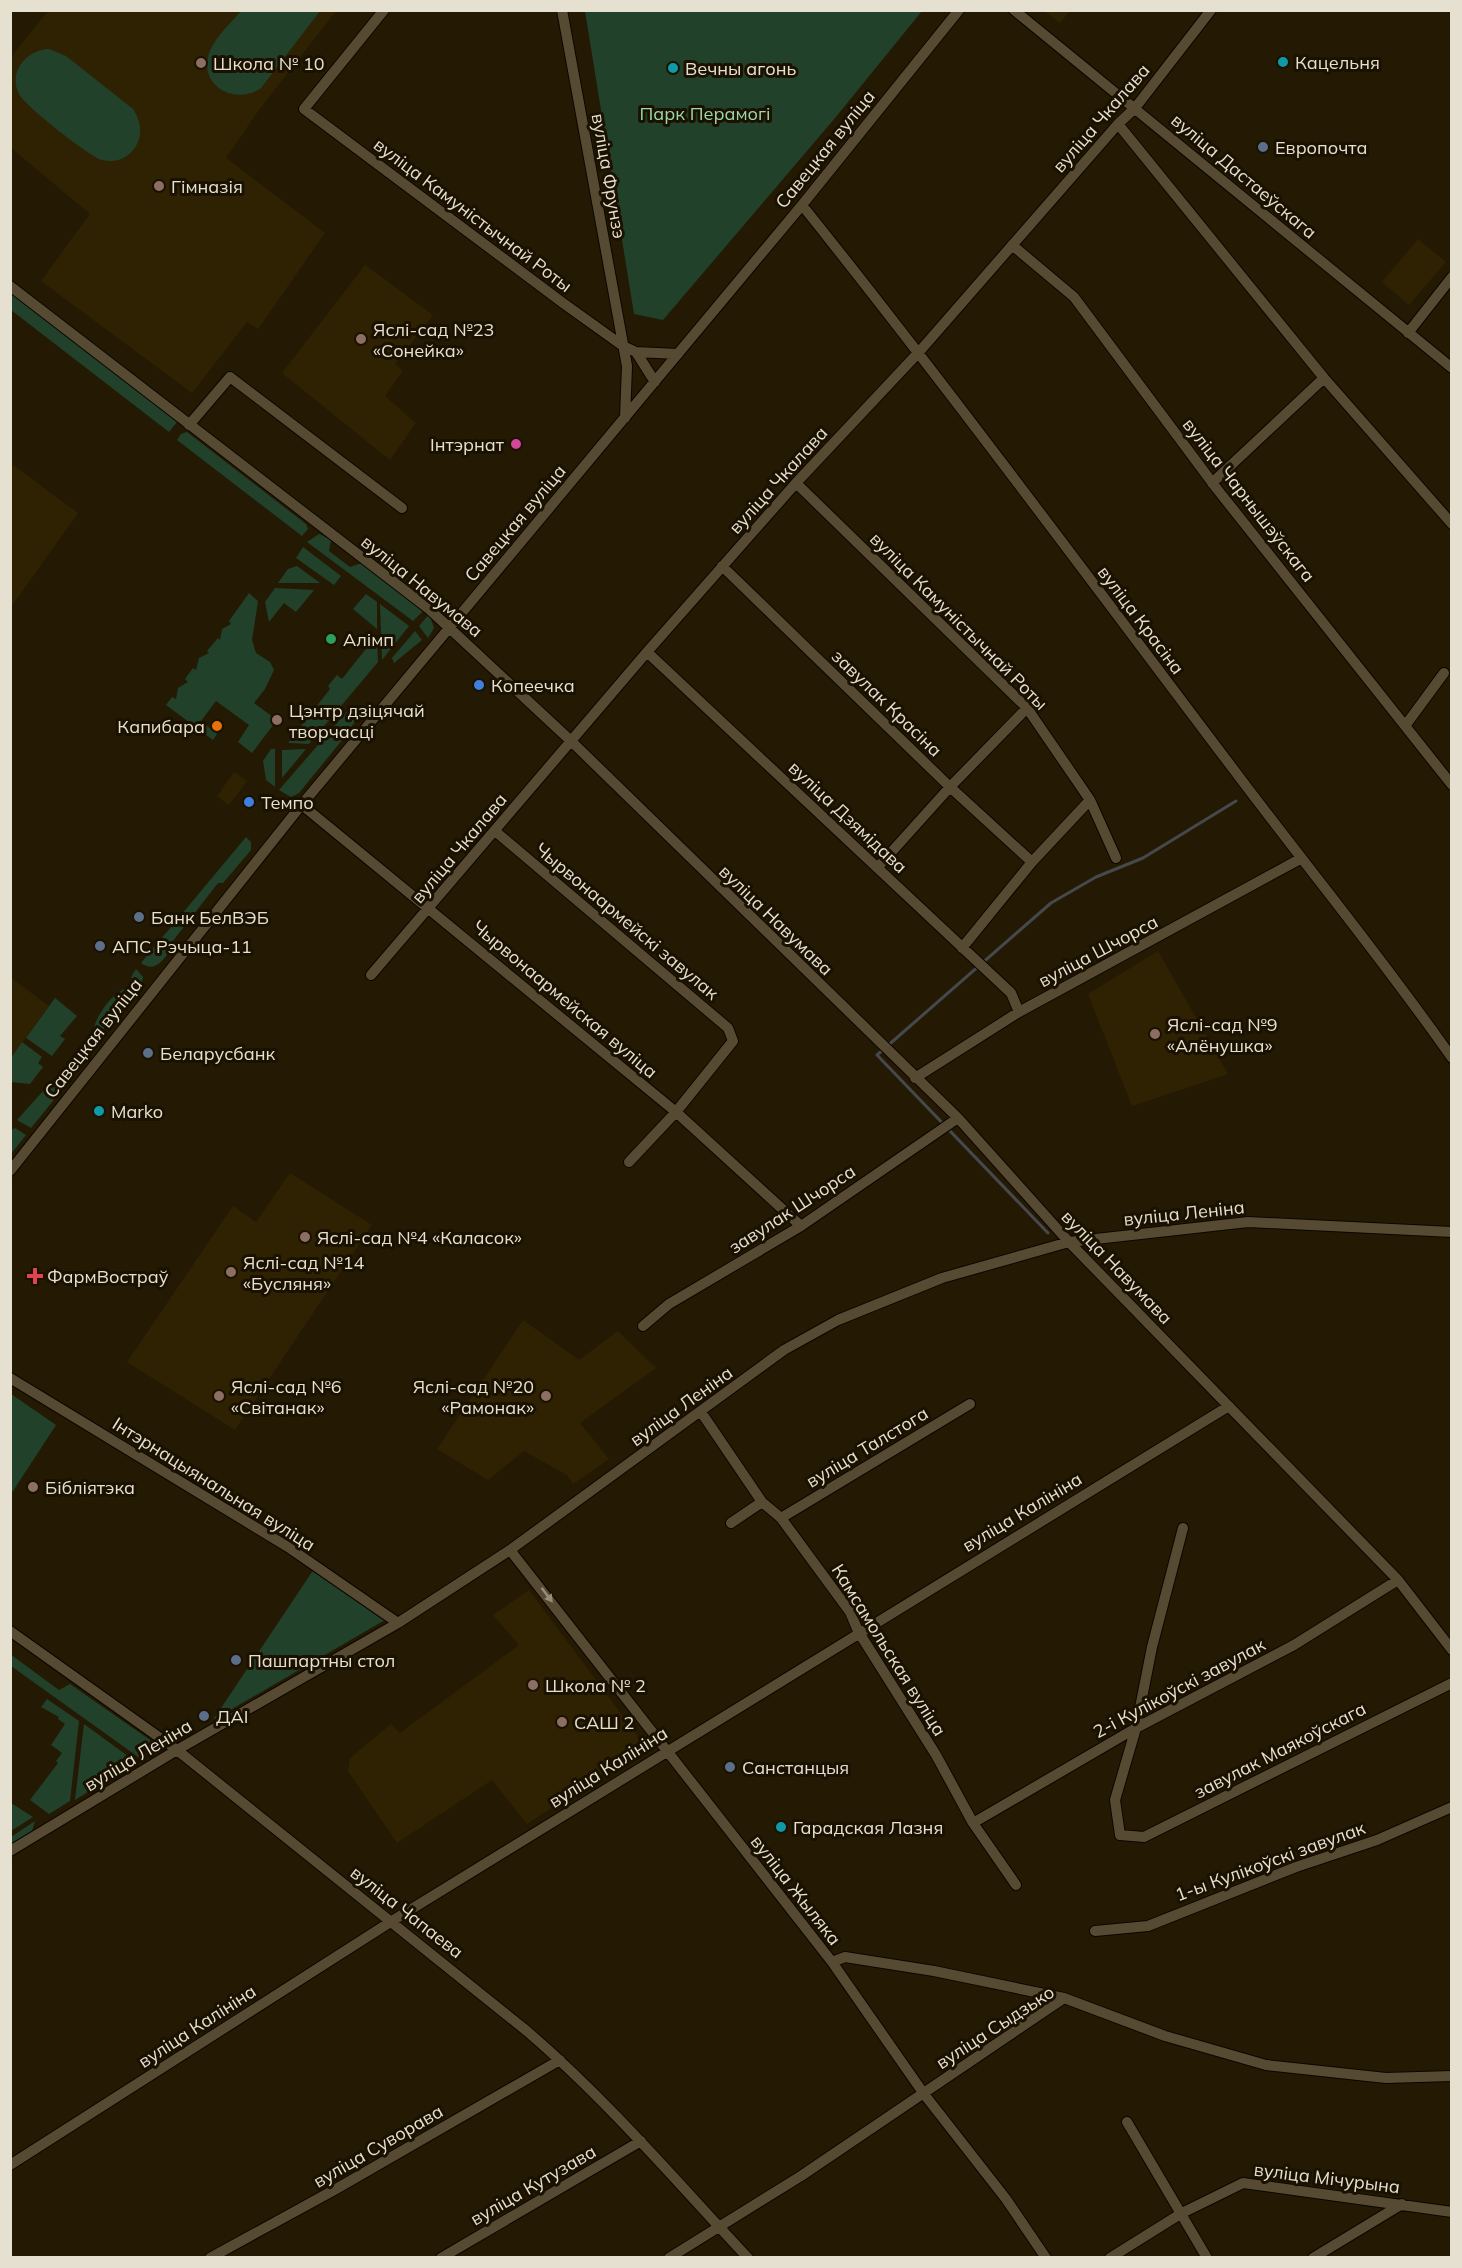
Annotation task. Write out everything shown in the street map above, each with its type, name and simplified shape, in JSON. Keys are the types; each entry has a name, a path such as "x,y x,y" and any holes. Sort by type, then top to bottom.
{"street":[{"name":"вуліца Камуністычнай Роты","path":"384,10 304,109 623,346"},
{"name":"вуліца Фрунзэ","path":"562,10 627,366 625,418"},
{"name":"Савецкая вуліца","path":"10,1171 302,805 802,205 959,10"},
{"name":"вуліца Дастаеўскага","path":"1014,10 1452,368"},
{"name":"вуліца Чкалава","path":"371,975 570,740 722,566 796,483 920,352 1118,124 1135,108 1211,10"},
{"path":"1118,124 1324,378 1452,524"},
{"name":"вуліца Красіна","path":"802,205 920,352 1300,859 1421,1013 1452,1058"},
{"name":"вуліца Чарнышэўскага","path":"1012,245 1074,297 1212,483 1452,785"},
{"path":"1408,333 1452,277"},
{"name":"вуліца Навумава","path":"10,286 449,627 570,740 958,1119 1069,1242 1398,1580 1452,1650"},
{"path":"623,346 636,352 678,354"},
{"path":"636,352 655,382"},
{"path":"627,366 655,382"},
{"path":"189,425 230,377 402,508"},
{"path":"1212,483 1324,378"},
{"name":"вуліца Камуністычнай Роты","path":"796,483 1027,708 1090,800 1116,858"},
{"name":"завулак Красіна","path":"722,566 950,787 1032,862"},
{"name":"вуліца Дзямідава","path":"647,652 1011,993 1019,1012"},
{"path":"1405,726 1443,673"},
{"path":"878,867 950,787 1027,708"},
{"path":"962,948 1032,862 1090,800"},
{"name":"Чырвонаармейская вуліца","path":"302,805 676,1112 801,1226"},
{"name":"Чырвонаармейскі завулак","path":"495,831 728,1028 733,1041 676,1112"},
{"name":"вуліца Шчорса","path":"915,1077 1019,1012 1300,859"},
{"path":"629,1162 676,1112"},
{"name":"завулак Шчорса","path":"643,1326 669,1304 801,1226 958,1119"},
{"name":"вуліца Леніна","path":"10,1851 177,1750 398,1623 510,1550 784,1350 838,1320 942,1278 1069,1242 1248,1222 1452,1232"},
{"name":"Інтэрнацыянальная вуліца","path":"10,1378 288,1547 398,1623"},
{"name":"вуліца Талстога","path":"781,1518 970,1404"},
{"name":"вуліца Калініна","path":"10,2165 392,1921 665,1751 1229,1406"},
{"name":"Камсамольская вуліца","path":"701,1412 762,1502 781,1518 850,1612 858,1631 936,1755 973,1823 1016,1885"},
{"path":"731,1523 762,1502"},
{"path":"1136,1728 1152,1647 1183,1527"},
{"name":"вуліца Жыляка","path":"510,1550 832,1962 924,2094 1006,2199 1046,2258"},
{"name":"2-і Кулікоўскі завулак","path":"973,1823 1136,1728 1294,1645 1398,1580"},
{"name":"вуліца Чапаева","path":"10,1631 177,1750 392,1921 560,2060 641,2141 748,2258"},
{"name":"завулак Маякоўскага","path":"1136,1728 1115,1800 1120,1835 1144,1837 1452,1683"},
{"name":"1-ы Кулікоўскі завулак","path":"1095,1931 1148,1926 1296,1867 1377,1840 1452,1807"},
{"path":"832,1962 844,1957 934,1971 1064,1998"},
{"name":"вуліца Сыдзько","path":"669,2258 801,2176 1064,1998 1165,2036 1266,2065 1386,2078 1452,2076"},
{"name":"вуліца Суворава","path":"210,2258 336,2189 560,2060"},
{"path":"1127,2122 1207,2258"},
{"name":"вуліца Кутузава","path":"441,2258 641,2141"},
{"name":"вуліца Мічурына","path":"1110,2258 1182,2212 1243,2183 1452,2212"},
{"path":"1313,2258 1402,2204"}],"shaded area":[{"name":"Гімназія","path":"48,11 336,11 259,110 226,158 325,233 258,329 247,322 192,393 41,281 90,214 11,148 11,57"},
{"path":"1044,11 1070,11 1060,23"},
{"path":"1418,239 1446,262 1409,305 1382,282"},
{"name":"Яслі-сад №23 «Сонейка»","path":"365,265 433,315 395,364 403,371 385,396 416,423 390,460 282,373"},
{"path":"13,465 78,513 11,607 10,469"},
{"path":"234,772 247,781 229,805 217,796"},
{"name":"Яслі-сад №9 «Алёнушка»","path":"1158,951 1228,1074 1132,1106 1088,994"},
{"path":"11,978 49,1006 11,1058"},
{"path":"290,1173 372,1225 235,1430 127,1362 233,1206 256,1222"},
{"name":"Яслі-сад №20 «Рамонак»","path":"523,1320 579,1360 618,1331 656,1368 580,1423 609,1459 573,1484 567,1475 524,1451 488,1480 437,1449"},
{"name":"Школа № 2","path":"529,1590 645,1746 527,1824 492,1780 397,1843 348,1771 350,1758 391,1724 400,1733 519,1645 493,1615"}],"green space":[{"name":"Парк Перамогі","path":"585,10 922,11 835,118 663,320 634,314"},
{"path":"241,11 320,11 261,88 242,95 232,94 215,85 207,68 213,44"},
{"path":"49,49 66,56 133,109 139,122 140,135 131,153 113,161 95,157 45,119 19,94 16,78 21,64 33,53"},
{"path":"10,292 177,422 169,432 11,310"},
{"path":"187,432 306,524 308,529 302,536 177,440 181,434"},
{"path":"319,534 331,540 329,551 350,567 362,563 424,610 413,621 307,542"},
{"path":"303,547 341,576 334,585 296,558"},
{"path":"297,566 320,583 278,583 288,569"},
{"path":"275,588 314,590 296,612 284,603 269,622 265,602"},
{"path":"249,593 258,601 252,640 256,653 270,662 274,670 265,689 254,703 277,720 252,753 238,742 249,725 216,701 201,721 217,734 213,740 166,705 172,697 176,699 178,688 188,682 185,679 193,668 196,670 199,658 209,653 207,651 218,638 220,640 222,629 231,624 229,621"},
{"path":"366,594 377,602 377,629 353,609"},
{"path":"380,604 409,626 382,660"},
{"path":"429,614 434,628 428,638 419,626"},
{"path":"415,631 422,640 394,663 392,658"},
{"path":"373,636 377,639 378,662 309,744 288,743 330,689 328,686 337,675 342,679 369,645 367,643"},
{"path":"350,708 360,713 347,734 299,793 291,797 279,790"},
{"path":"271,749 275,749 275,787 266,780 263,761"},
{"path":"306,749 282,778 282,750"},
{"path":"246,837 251,842 251,850 223,883 218,883 172,942 173,947 166,956 155,966 146,966 141,963"},
{"path":"136,969 143,977 141,988 131,977"},
{"path":"128,988 136,994 99,1034 94,1029 102,1011 117,993"},
{"path":"55,998 77,1016 60,1036 65,1039 52,1056 26,1038"},
{"path":"22,1042 42,1057 38,1063 43,1067 30,1084 11,1082 11,1058"},
{"path":"61,1083 53,1101 31,1128 17,1120 43,1091"},
{"path":"15,1128 26,1135 11,1154 11,1130"},
{"path":"10,1394 56,1425 11,1494"},
{"path":"316,1566 390,1617 213,1720"},
{"path":"10,1654 59,1690 70,1684 150,1740 147,1755 141,1759 11,1666"},
{"path":"47,1699 79,1721 70,1801 49,1814 30,1800 58,1763 56,1761 62,1753 51,1745 65,1724 58,1719 59,1717 41,1707"},
{"path":"84,1724 136,1762 75,1800"},
{"path":"11,1803 33,1817 11,1831"},
{"path":"35,1821 32,1831 11,1844 11,1837"}],"waterway":[{"path":"1048,1233 877,1055 1051,903 1096,877 1143,858 1236,801"}],"place":[{"name":"Кацельня","path":"1283,62"},
{"name":"Школа № 10","path":"201,63"},
{"name":"Вечны агонь","path":"673,68"},
{"name":"Европочта","path":"1263,147"},
{"name":"Гімназія","path":"159,186"},
{"name":"Яслі-сад №23 «Сонейка»","path":"361,339"},
{"name":"Інтэрнат","path":"516,444"},
{"name":"Алімп","path":"331,639"},
{"name":"Копеечка","path":"479,685"},
{"name":"Цэнтр дзіцячай творчасці","path":"277,720"},
{"name":"Капибара","path":"217,726"},
{"name":"Темпо","path":"249,802"},
{"name":"Банк БелВЭБ","path":"139,917"},
{"name":"АПС Рэчыца-11","path":"100,946"},
{"name":"Яслі-сад №9 «Алёнушка»","path":"1155,1034"},
{"name":"Беларусбанк","path":"148,1053"},
{"name":"Marko","path":"99,1111"},
{"name":"Яслі-сад №4 «Каласок»","path":"305,1237"},
{"name":"Яслі-сад №14 «Бусляня»","path":"231,1272"},
{"name":"ФармВостраў","path":"35,1276"},
{"name":"Яслі-сад №6 «Світанак»","path":"219,1396"},
{"name":"Яслі-сад №20 «Рамонак»","path":"546,1396"},
{"name":"Бібліятэка","path":"33,1487"},
{"name":"Пашпартны стол","path":"236,1660"},
{"name":"Школа № 2","path":"533,1685"},
{"name":"ДАІ","path":"204,1716"},
{"name":"САШ 2","path":"562,1722"},
{"name":"Санстанцыя","path":"730,1767"},
{"name":"Гарадская Лазня","path":"781,1827"}]}
